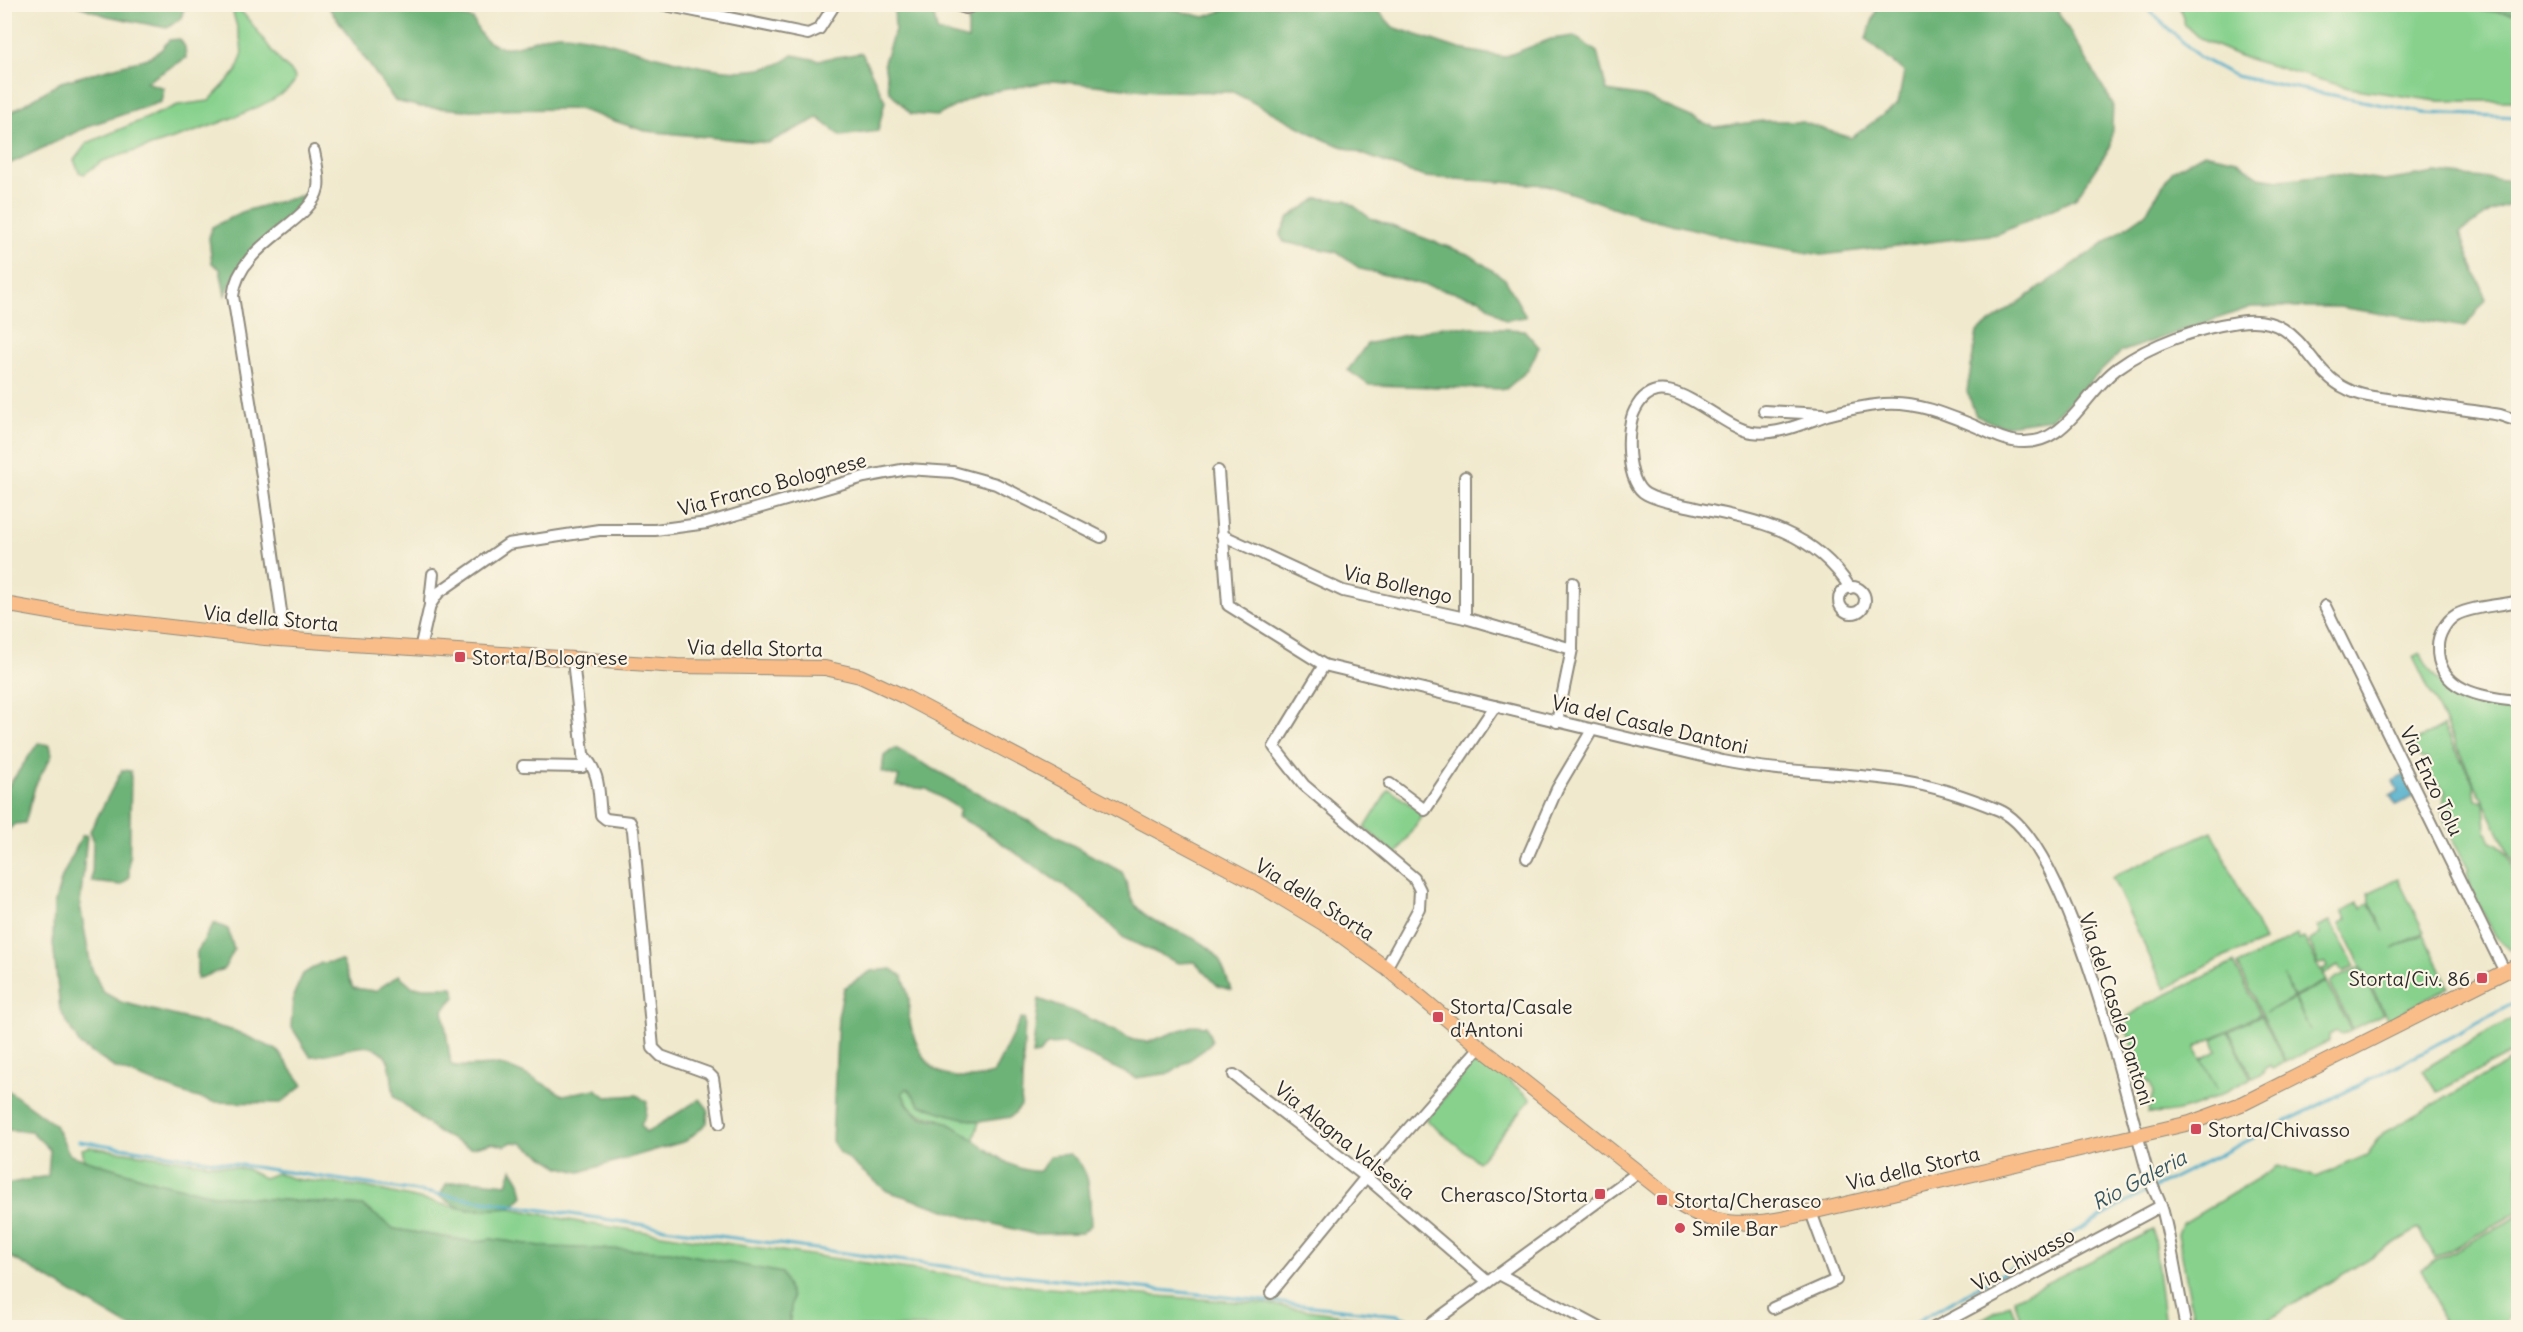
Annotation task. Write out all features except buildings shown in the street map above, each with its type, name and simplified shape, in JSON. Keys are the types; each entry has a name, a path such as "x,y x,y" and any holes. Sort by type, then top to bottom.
{"main road":[{"name":"Via della Storta","path":"4,604 67,615 285,640 677,666 825,668 860,676 905,697 1258,884 1331,928 1386,968 1637,1173 1690,1212 1720,1222 1758,1224 2190,1123 2244,1103 2518,965"}],"street":[{"path":"660,4 802,33 813,33 835,4"},
{"path":"953,4 969,8 979,4"},
{"path":"285,640 256,434 234,307 234,288 256,250 314,198 318,186 314,151"},
{"path":"1850,588 1823,555 1797,537 1754,520 1652,497 1638,488 1631,471 1632,417 1639,404 1656,392 1679,393 1736,428 1749,432 1776,431 1830,415 1885,404 1914,405 1944,412 2012,441 2040,440 2066,426 2097,386 2117,368 2141,354 2196,332 2250,321 2278,327 2294,336 2328,375 2352,392 2500,415 2518,421"},
{"path":"1764,411 1830,415"},
{"path":"253,468 266,516"},
{"name":"Via Franco Bolognese","path":"429,611 435,596 444,587 508,544 598,530 655,530 707,523 864,477 907,469 953,472 996,484 1101,537"},
{"path":"1218,471 1222,535"},
{"path":"1465,477 1465,618"},
{"name":"Via Bollengo","path":"1222,535 1333,588 1365,598 1465,618 1572,649"},
{"name":"Via del Casale Dantoni","path":"1222,535 1228,605 1324,665 1749,766 1905,782 2000,810 2011,817 2041,857 2076,933 2093,978 2138,1135"},
{"name":"Via Franco Bolognese","path":"420,649 429,611 433,574"},
{"path":"1557,722 1572,649 1573,583"},
{"path":"2518,601 2456,615 2441,633 2438,650 2442,671 2454,685 2471,693 2518,701"},
{"name":"Via Enzo Tolu","path":"2325,606 2505,972"},
{"path":"523,766 577,769 582,767 583,755 573,660"},
{"path":"1324,665 1274,747 1304,785 1403,866 1418,884 1421,896 1419,908 1386,968"},
{"path":"1390,784 1425,810 1494,705"},
{"path":"1527,858 1557,789 1592,730"},
{"path":"583,755 594,766 601,815 606,819 630,822 633,830 653,1048 661,1056 708,1073 713,1078 720,1123"},
{"path":"1271,1293 1366,1177 1480,1047"},
{"name":"Via Alagna Valsesia","path":"1234,1075 1366,1177 1488,1282"},
{"path":"2138,1135 2148,1176 2161,1206 2186,1328"},
{"path":"1428,1325 1637,1173"},
{"name":"Via Chivasso","path":"1934,1328 2161,1206"},
{"path":"1773,1308 1836,1280 1811,1212"},
{"path":"1499,1274 1600,1328"}],"green space":[{"path":"76,5 185,5 181,18 167,28 107,16"},
{"path":"231,5 235,5 253,25 281,62 294,75 295,79 287,90 240,115 103,161 84,174 79,172 74,160 87,143 178,105 209,101 236,72 242,56 241,42"},
{"path":"327,5 426,5 439,11 473,19 484,38 495,45 504,47 562,34 588,38 681,62 743,71 770,67 793,55 818,60 862,53 885,101 878,131 841,136 818,118 768,143 645,131 578,109 467,110 421,107 395,101"},
{"path":"894,5 932,5 937,31 968,40 968,20 990,5 1156,5 1204,17 1228,9 1229,5 1373,5 1393,27 1459,49 1504,57 1551,39 1574,36 1597,52 1607,91 1645,97 1714,127 1763,121 1799,121 1851,138 1898,104 1904,72 1866,39 1878,5 2054,5 2113,104 2111,146 2075,199 1998,234 1822,255 1747,242 1639,216 1547,185 1424,177 1325,140 1233,92 1156,91 1053,81 978,94 937,116 911,114 889,91 884,62 895,30"},
{"path":"2179,5 2518,5 2518,101 2437,101 2349,88 2245,58 2200,39 2185,25"},
{"path":"2448,5 2518,5 2518,14 2510,14"},
{"path":"180,39 185,47 186,58 146,82 164,88 161,102 91,125 5,166 5,116 61,82 148,58 161,50 169,40"},
{"path":"2204,153 2237,160 2259,177 2280,180 2333,174 2384,181 2436,173 2513,181 2518,202 2490,212 2460,233 2486,300 2465,327 2339,307 2251,307 2121,352 2051,419 2000,426 1976,416 1967,391 1977,332 2145,214 2172,171"},
{"path":"304,195 298,206 243,261 225,295 220,269 212,263 209,238 212,227 244,211"},
{"path":"1318,198 1346,200 1370,218 1470,255 1505,279 1526,317 1505,320 1480,299 1361,269 1336,252 1284,242 1280,235 1289,217"},
{"path":"1445,326 1524,330 1539,347 1528,370 1506,389 1369,385 1348,370 1367,344"},
{"path":"2420,653 2438,681 2459,697 2485,704 2518,708 2518,872 2413,657"},
{"path":"2443,726 2474,784 2476,799 2484,803 2486,831 2491,841 2501,847 2509,858 2514,872 2519,920 2518,948 2509,950 2494,934 2471,889 2467,872 2469,869 2453,841 2442,812 2445,791 2431,778 2429,769 2431,765 2428,759 2421,758 2412,750 2415,741"},
{"path":"38,743 50,745 52,755 35,786 25,823 15,824 5,833 5,791"},
{"path":"895,748 1122,872 1131,899 1141,911 1151,919 1197,940 1216,955 1231,990 1218,986 1195,962 1178,963 1124,938 1081,898 981,829 958,817 960,809 927,789 896,786 899,777 882,772 884,756"},
{"path":"122,770 131,771 129,878 121,885 92,882 93,839 90,831"},
{"path":"1389,789 1423,814 1396,855 1365,828"},
{"path":"2212,831 2264,941 2220,959 2165,989 2112,877"},
{"path":"87,835 80,905 91,967 103,992 121,1002 235,1031 277,1050 303,1085 281,1103 213,1102 185,1094 115,1068 80,1045 60,1010 53,942 54,905 62,877 82,836"},
{"path":"2398,879 2424,932 2392,949 2424,934 2449,987 2388,1020 2340,924 2347,919 2342,911 2357,903 2362,908 2369,903 2384,932 2368,893"},
{"path":"2330,921 2355,966 2343,972 2338,966 2325,974 2322,969 2327,967 2325,963 2319,964 2309,941 2320,934 2317,927"},
{"path":"214,923 228,929 234,950 224,969 197,979 197,952"},
{"path":"2297,935 2299,940 2304,938 2326,981 2294,997 2284,976 2293,998 2266,1012 2294,999 2310,1030 2295,998 2326,982 2351,1030 2342,1034 2336,1031 2329,1035 2329,1041 2286,1062 2238,965"},
{"path":"342,961 353,988 375,991 399,975 413,987 453,987 456,996 443,1010 451,1065 505,1066 563,1095 596,1089 606,1097 637,1095 647,1102 646,1115 641,1125 646,1133 700,1099 708,1109 707,1123 686,1141 580,1172 560,1167 522,1143 512,1142 505,1146 491,1143 470,1148 439,1133 394,1096 389,1063 383,1053 364,1046 310,1056 291,1026 294,994 303,974 321,963"},
{"path":"2234,963 2260,1014 2195,1047 2217,1089 2202,1059 2217,1051 2213,1039 2228,1031 2251,1078 2189,1108 2148,1113 2153,1093 2151,1085 2139,1073 2137,1055 2126,1030 2128,1017 2145,1005"},
{"path":"2360,967 2383,1014 2352,1029 2330,984 2333,980"},
{"path":"892,969 903,977 909,1000 910,1023 921,1053 929,1064 949,1076 976,1078 993,1074 1021,1018 1025,1019 1021,1106 1011,1117 979,1122 920,1105 908,1088 902,1093 918,1115 946,1122 1015,1166 1040,1171 1050,1156 1070,1154 1083,1168 1089,1186 1091,1225 1082,1233 1033,1234 967,1217 887,1191 839,1152 832,1141 838,1017 844,988 871,971"},
{"path":"1039,999 1082,1015 1133,1040 1148,1042 1194,1025 1206,1026 1212,1041 1205,1049 1171,1073 1136,1078 1065,1044 1047,1045 1039,1054 1032,1055"},
{"path":"2261,1015 2285,1062 2273,1069 2269,1066 2264,1069 2263,1073 2253,1078 2229,1031"},
{"path":"2518,1016 2518,1050 2437,1092 2423,1070 2472,1040"},
{"path":"2518,1057 2518,1212 2436,1258 2418,1229 2255,1327 2195,1327 2178,1234 2182,1224 2278,1166 2317,1177 2367,1155 2383,1133"},
{"path":"1487,1062 1531,1099 1478,1162 1426,1120 1471,1065"},
{"path":"5,1088 55,1125 70,1155 157,1182 213,1195 363,1206 394,1229 474,1242 490,1239 548,1247 670,1251 782,1273 792,1297 789,1327 192,1328 188,1325 130,1327 13,1258 5,1258 5,1184 48,1176 50,1150 31,1131 5,1130"},
{"path":"908,1088 920,1105 979,1122 973,1142 946,1122 912,1109 902,1093"},
{"path":"89,1147 246,1169 264,1178 277,1173 294,1179 366,1187 468,1210 511,1208 584,1223 1035,1287 1266,1304 1396,1323 1400,1327 789,1327 792,1297 548,1247 490,1239 474,1242 394,1229 363,1206 213,1195 157,1182 84,1159 82,1149"},
{"path":"512,1169 520,1182 523,1196 511,1208 465,1209 440,1196 446,1184 468,1180 507,1184"},
{"path":"2518,1216 2518,1306 2501,1327 2447,1327 2441,1319 2435,1295 2421,1269"},
{"path":"2153,1230 2165,1327 2023,1327 2014,1299"},
{"path":"2010,1303 2019,1327 1968,1327"}],"water":[{"path":"2404,775 2414,796 2396,805 2390,795 2398,791 2393,781"}],"waterway":[{"path":"2142,4 2199,57 2235,76 2424,113 2518,117"},
{"name":"Rio Galeria","path":"1905,1328 2149,1190 2379,1075 2518,1001"},
{"path":"79,1141 719,1236 979,1271 1397,1315 1425,1326"}],"place":[{"name":"Storta/Bolognese","path":"460,657"},
{"name":"Storta/Civ. 86","path":"2482,978"},
{"name":"Storta/Casale d'Antoni","path":"1438,1017"},
{"name":"Storta/Chivasso","path":"2196,1129"},
{"name":"Cherasco/Storta","path":"1600,1194"},
{"name":"Storta/Cherasco","path":"1662,1200"},
{"name":"Smile Bar","path":"1680,1228"}]}
